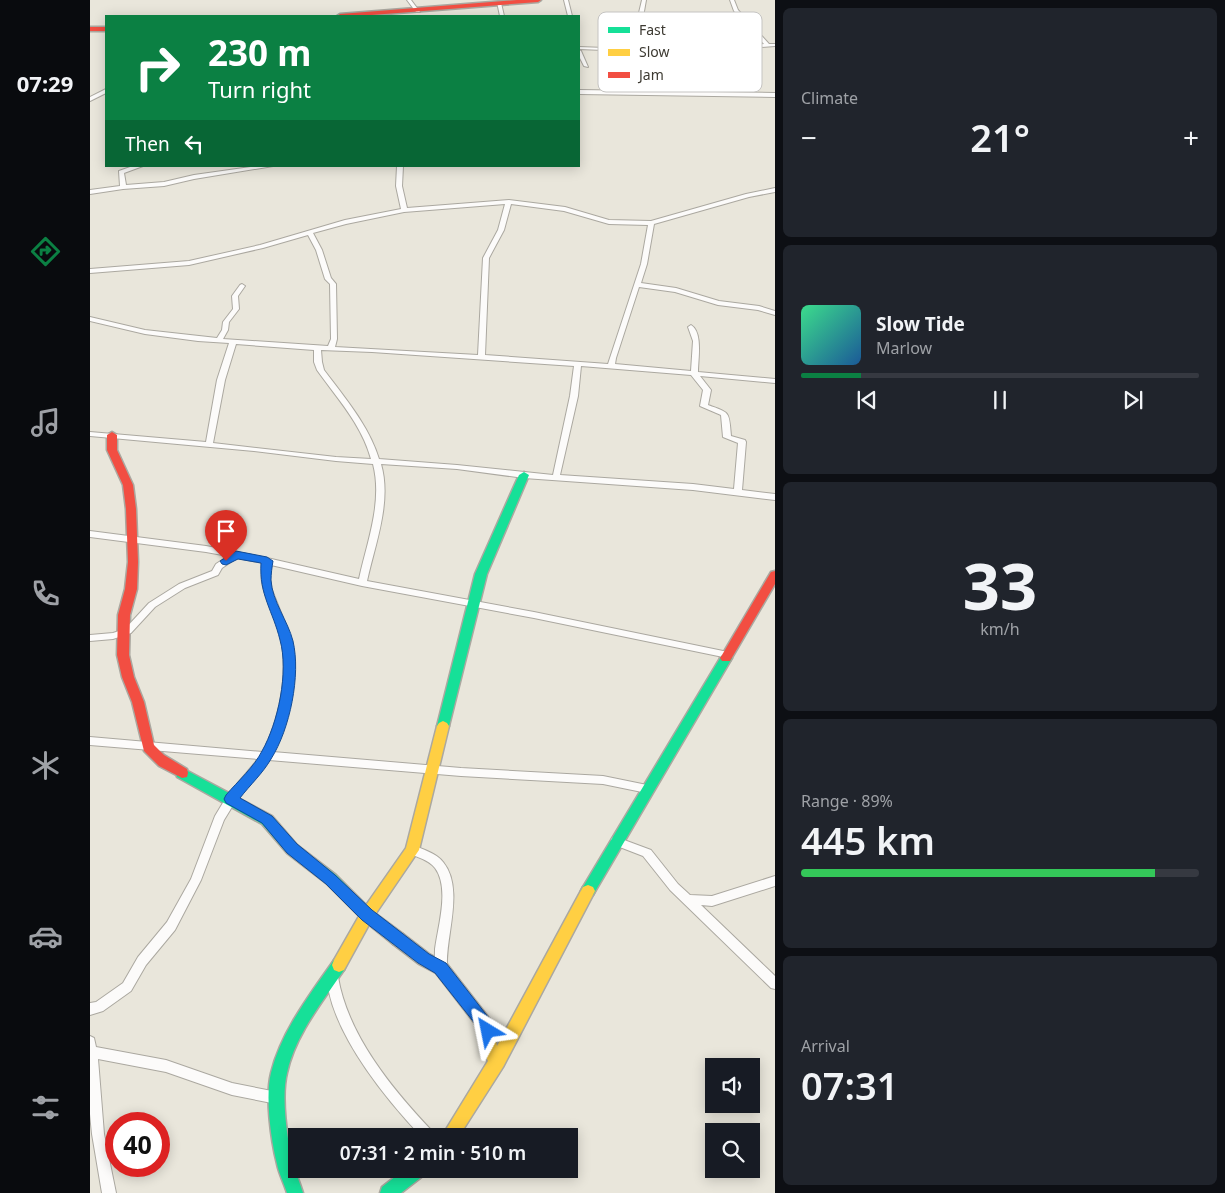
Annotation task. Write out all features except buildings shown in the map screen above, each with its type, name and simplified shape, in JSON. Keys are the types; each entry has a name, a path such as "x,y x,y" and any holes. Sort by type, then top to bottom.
{"street":[{"path":"409,0 418,11"},
{"path":"356,15 538,0"},
{"path":"566,0 570,15"},
{"path":"732,0 738,12"},
{"path":"499,3 502,15"},
{"path":"90,29 105,29"},
{"path":"762,39 768,46"},
{"path":"762,46 775,45"},
{"path":"580,50 598,49"},
{"path":"580,52 586,66"},
{"path":"90,99 105,92"},
{"path":"580,92 727,96 775,95"},
{"path":"123,187 121,172 137,167"},
{"path":"90,192 164,184 194,177 263,167"},
{"path":"400,167 398,186 404,210"},
{"path":"90,271 189,263 261,247 345,222 404,210 509,202 565,209 609,222 651,223 733,199 775,190"},
{"path":"481,358 486,258 500,230 509,202"},
{"path":"611,366 630,303 638,285 648,249 651,223"},
{"path":"309,232 319,250 328,279 333,284 334,340 332,348"},
{"path":"638,285 676,290 718,303 759,308 775,313"},
{"path":"219,340 225,330 226,322 236,309 235,296 242,286"},
{"path":"90,319 145,332 219,340 611,366 775,381"},
{"path":"692,327 696,341 694,374 707,390 704,406 717,409 723,413 726,418 726,437 742,442 738,492"},
{"path":"209,444 221,380 233,341"},
{"path":"317,348 318,362 321,370 358,421 377,462 380,487 379,504 362,583"},
{"path":"556,478 574,396 578,364"},
{"path":"90,434 209,444 377,462 457,467 556,478 693,486 775,497"},
{"path":"112,436 112,450 128,485 131,509 133,562 131,589 125,608 124,660 128,677 138,702 148,747 152,753 165,763 267,820 292,849 330,879 367,915 424,959 441,968 487,1027 488,1042 497,1062"},
{"path":"295,1193 285,1163 277,1098 279,1073 300,1026 314,1001 355,941 367,915 412,850 481,574 524,475"},
{"path":"90,534 206,549 362,583 534,615 728,655"},
{"path":"90,638 123,634 134,626 152,605 182,586 215,573 219,566 236,555"},
{"path":"90,1009 99,1007 120,994 127,987 142,961 171,926 196,880 219,819 231,799 266,756 278,732 290,670 287,641 268,590 266,580 267,561"},
{"path":"455,1128 497,1062 569,924 616,841 775,575"},
{"path":"90,741 433,768 470,773 603,780 647,788"},
{"path":"616,841 647,853 674,888 775,984"},
{"path":"412,850 439,865 447,882 445,921 439,956 441,968"},
{"path":"687,900 712,901 775,880"},
{"path":"332,977 342,1015 357,1042 393,1095 422,1128"},
{"path":"110,1193 98,1134 90,1047 166,1066 232,1089 277,1098"},
{"path":"388,1193 407,1178"}],"traffic: fast":[{"path":"443,726 481,574 524,475"},
{"path":"588,891 726,658"},
{"path":"182,773 267,820 292,849 331,879 367,915 398,939"},
{"path":"295,1193 285,1164 282,1144 277,1091 279,1072 297,1030 339,965"},
{"path":"388,1193 407,1178"}],"traffic: slow":[{"path":"339,965 367,915 412,850 443,726"},
{"path":"455,1128 497,1062 588,891"},
{"path":"398,939 424,959 441,968 487,1027 489,1046 497,1062"}],"traffic: jam":[{"path":"352,15 538,0"},
{"path":"90,29 105,29"},
{"path":"112,435 112,450 128,485 131,509 133,562 131,589 124,615 123,655 128,677 138,702 148,747 159,759 182,773"},
{"path":"726,658 775,575"}],"route":[{"path":"226,561 236,555 267,561 266,580 268,590 287,641 290,670 278,732 266,756 231,799 267,820 292,849 330,879 367,915 424,959 441,968 487,1027 488,1031"}]}
